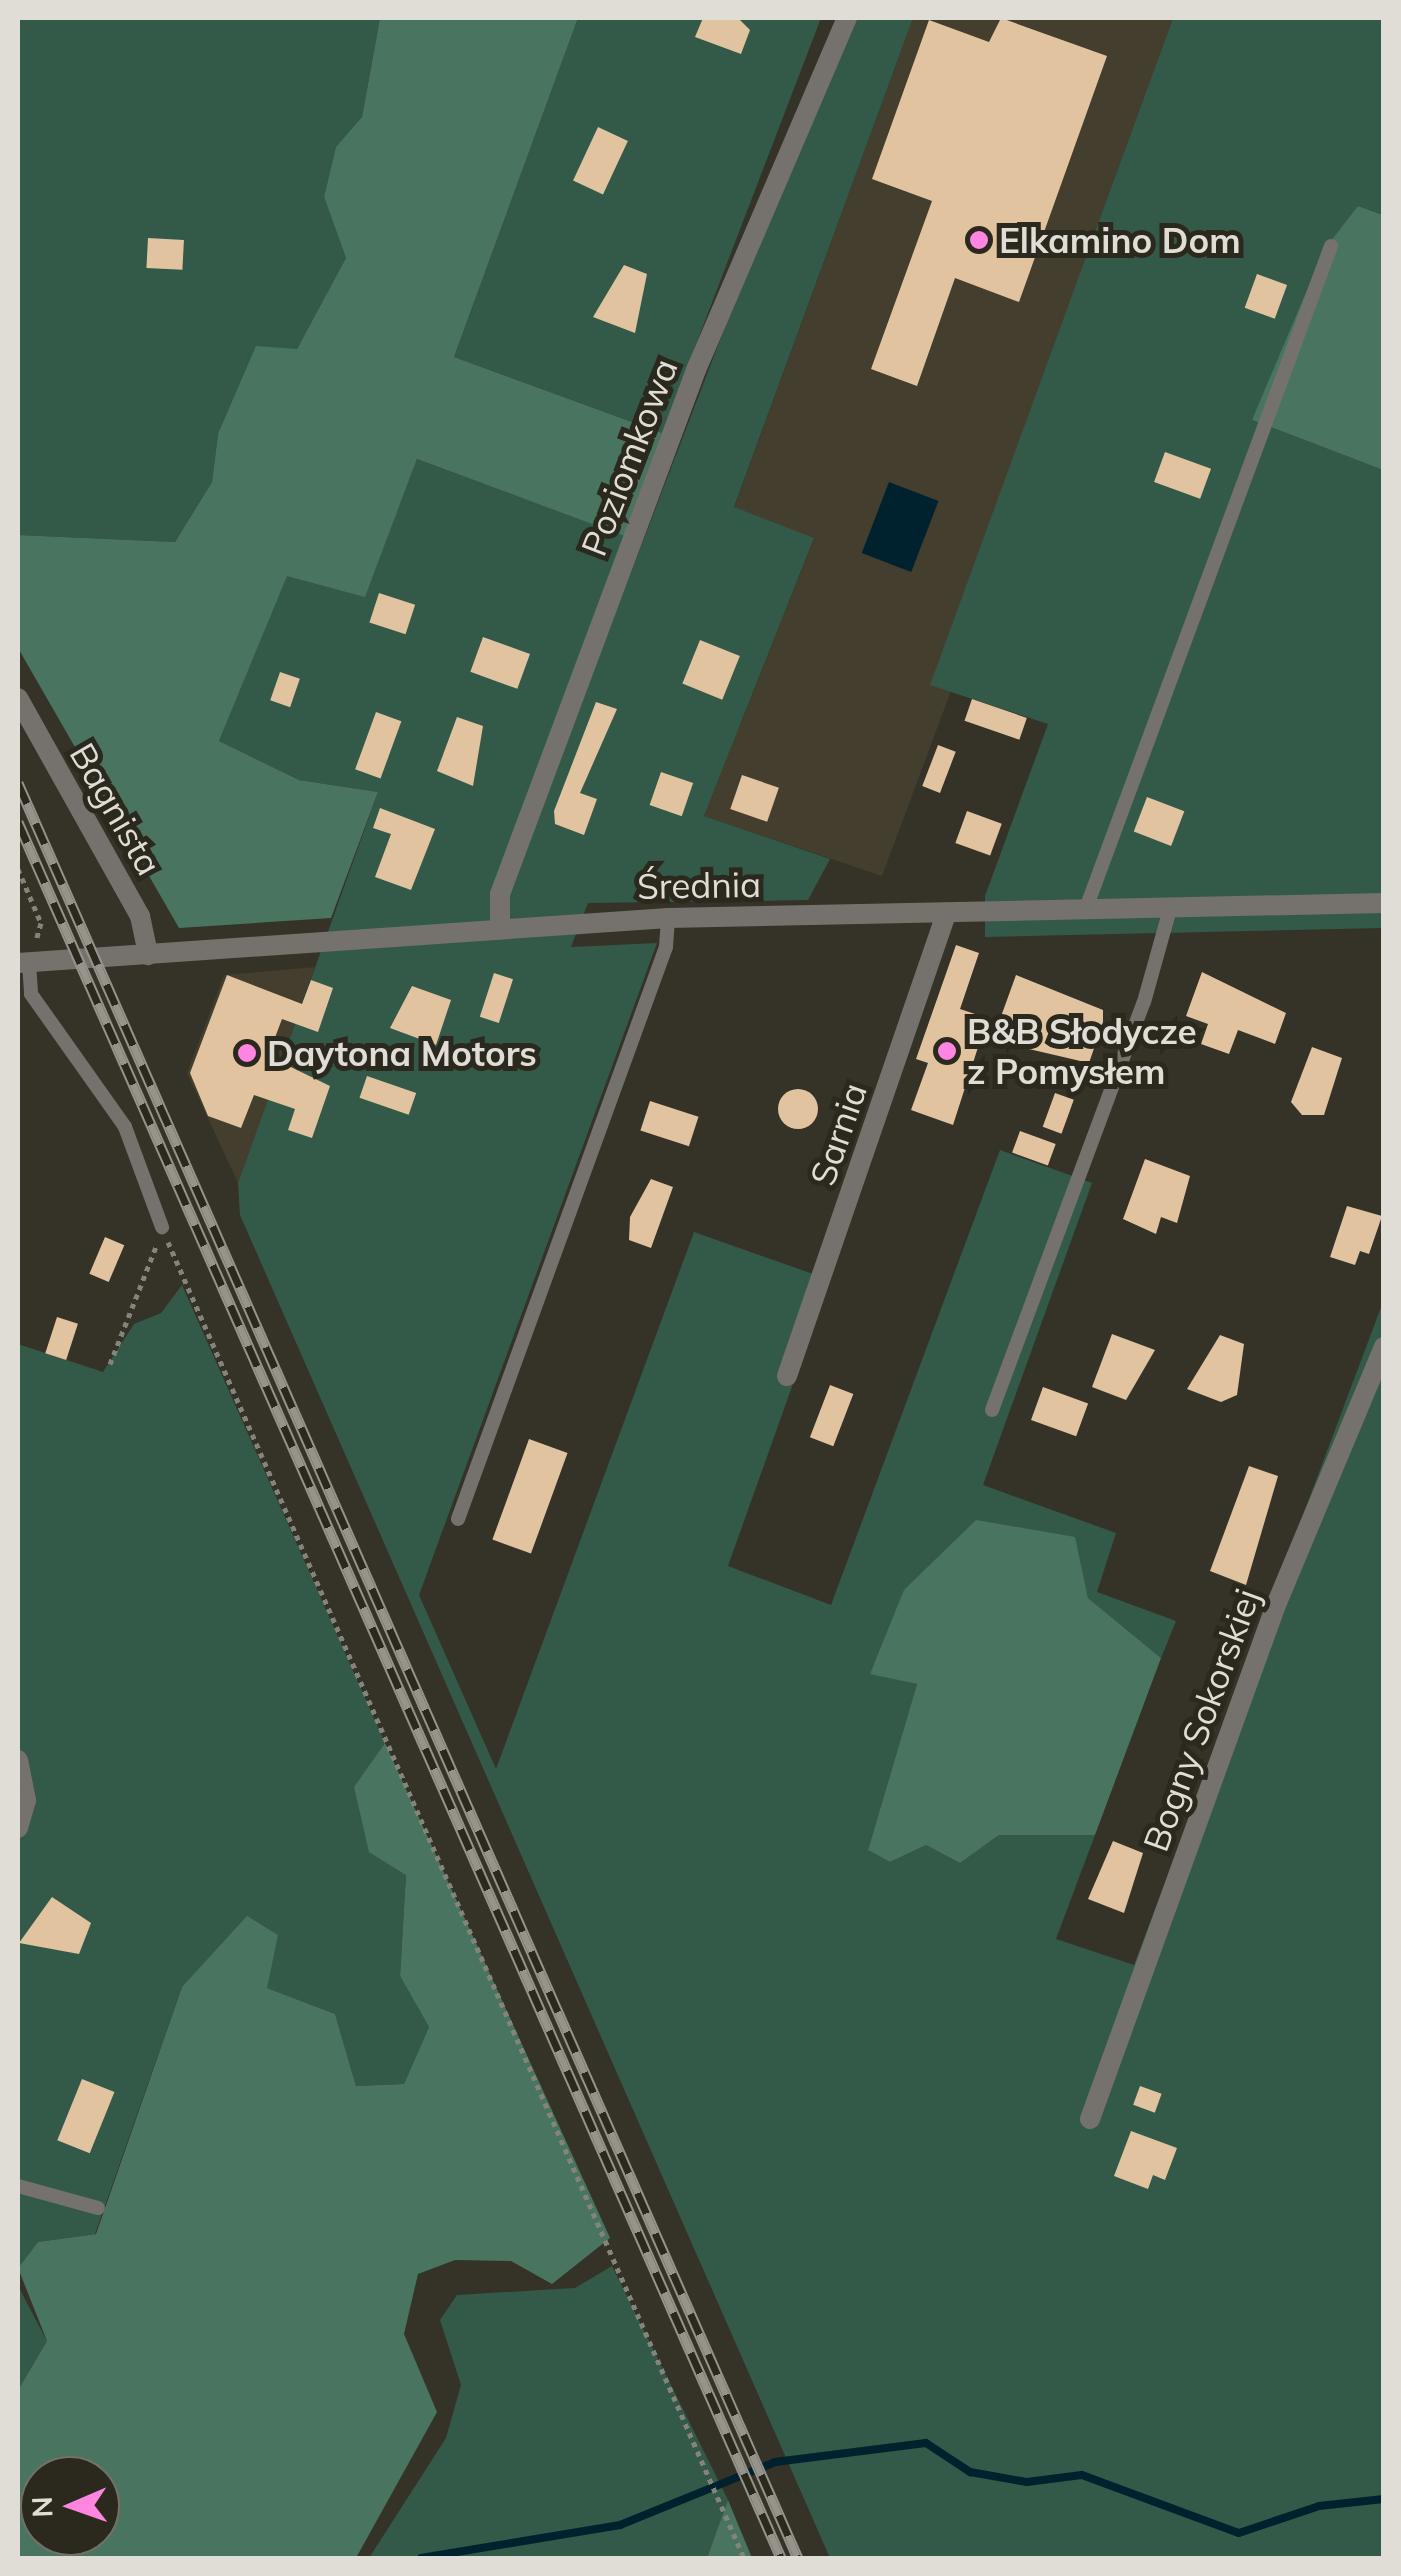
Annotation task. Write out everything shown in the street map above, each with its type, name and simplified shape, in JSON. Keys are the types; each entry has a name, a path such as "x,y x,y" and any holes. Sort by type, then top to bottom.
{"street":[{"name":"Poziomkowa","path":"500,928 500,894 696,370 847,18"},
{"name":"Bagnista","path":"18,698 140,916 148,955"},
{"name":"Średnia","path":"23,963 668,918 1384,903"},
{"name":"Sarnia","path":"787,1376 946,913"},
{"name":"Bogny Sokorskiej","path":"1090,2119 1276,1606 1384,1347"},
{"path":"18,1828 20,1763"}],"lane":[{"path":"1086,911 1331,246"},
{"path":"992,1410 1144,1002 1170,909"},
{"path":"458,1518 666,948 668,918"},
{"path":"23,963 32,994 125,1127 162,1227"},
{"path":"18,2186 98,2208"}],"path":[{"path":"18,869 42,923 23,963"},
{"path":"110,1364 162,1227"},
{"path":"162,1227 744,2558"}],"shaded area":[{"path":"913,18 1173,18 931,684 951,691 882,876 704,816 814,539 734,508"},
{"path":"315,967 238,1183 187,1073 224,975"}],"green space":[{"path":"18,18 380,18 362,117 336,148 324,197 346,258 297,349 218,434 212,482 175,542 18,535"},
{"path":"380,18 578,18 454,357 662,433 624,536 417,459 365,597 287,576 219,741 299,780 378,792 331,918 179,928 18,648 18,535 175,542 212,482 218,434 256,346 297,349 346,258 324,197 336,147 362,117"},
{"path":"578,18 821,18 662,433 454,357"},
{"path":"857,18 913,18 734,507 814,538 704,816 830,859 808,900 588,903 571,947 657,943 419,1595 496,1769 694,1232 830,1280 728,1566 831,1605 1000,1150 1092,1183 983,1485 1116,1533 1097,1592 1176,1621 1161,1658 1088,1598 1074,1537 870,1673 917,1684 868,1850 890,1862 926,1845 960,1863 999,1835 1095,1835 1056,1939 1134,1965 1383,1302 1383,2558 830,2558 240,1215 238,1183 378,792 299,780 219,741 287,575 365,596 417,459 624,536 599,603 617,609 750,262"},
{"path":"1173,18 1383,18 1383,215 1358,206 1252,420 1383,470 1383,928 985,937 985,896 1048,724 930,685"},
{"path":"1358,206 1383,215 1383,470 1252,420 1324,250"},
{"path":"182,1285 385,1743 354,1788 406,1874 400,1976 429,2027 404,2084 356,2086 335,2014 267,1988 182,1987 95,2234 38,2242 18,2268 18,1344 103,1372 134,1324 161,1313"},
{"path":"976,1520 1075,1537 1088,1598 1161,1658 1095,1835 999,1835 960,1863 926,1845 890,1862 868,1850 917,1684 870,1674 904,1590"},
{"path":"385,1743 610,2238 552,2284 511,2261 455,2260 418,2274 404,2334 437,2412 356,2558 18,2558 18,2390 47,2341 18,2268 38,2242 96,2234 182,1987 247,1916 278,1935 267,1988 335,2014 356,2086 404,2084 429,2027 400,1976 406,1875 369,1852 354,1787"},
{"path":"612,2266 728,2500 707,2558 369,2558 446,2438 461,2385 440,2320 457,2295 575,2288"},
{"path":"18,2286 47,2341 18,2390"},
{"path":"728,2500 752,2558 707,2558"}],"water":[{"path":"889,482 938,501 911,572 862,553"}],"building":[{"path":"703,18 738,18 750,30 741,54 695,37"},
{"name":"Elkamino Dom","path":"1001,18 1107,56 1019,302 955,278 917,386 871,369 932,201 872,179 929,20 989,42"},
{"path":"598,127 628,141 603,194 573,180"},
{"path":"148,238 184,240 182,270 146,268"},
{"path":"624,265 647,274 635,333 593,317"},
{"path":"1257,274 1287,285 1275,319 1245,308"},
{"path":"1165,452 1211,469 1200,499 1154,482"},
{"path":"379,593 415,605 406,634 369,622"},
{"path":"483,637 530,654 517,689 470,672"},
{"path":"700,640 740,656 722,700 682,684"},
{"path":"280,672 300,679 290,707 270,700"},
{"path":"972,699 1027,718 1019,740 965,721"},
{"path":"596,702 617,709 580,793 597,799 584,835 555,824 554,811"},
{"path":"376,712 401,721 381,779 355,769"},
{"path":"457,717 483,726 473,786 437,771"},
{"path":"938,745 956,752 940,793 922,786"},
{"path":"661,772 693,783 682,816 650,805"},
{"path":"742,775 779,788 767,822 730,809"},
{"path":"1147,797 1184,811 1171,846 1134,832"},
{"path":"380,808 435,829 411,890 375,877 391,834 373,828"},
{"path":"967,811 1002,824 990,856 955,843"},
{"path":"956,945 979,953 960,1009 999,1022 1016,975 1103,1010 1103,1022 1089,1063 981,1038 953,1125 911,1110 928,1063 916,1059"},
{"path":"1202,972 1286,1013 1275,1044 1238,1030 1229,1054 1201,1044 1208,1024 1186,1016"},
{"path":"494,973 513,979 499,1023 480,1017"},
{"path":"227,975 302,1004 311,980 333,988 318,1032 282,1019 268,1056 330,1086 312,1138 288,1130 295,1109 254,1095 241,1128 208,1116 190,1073"},
{"path":"412,986 451,1000 436,1045 390,1028"},
{"path":"1312,1047 1342,1058 1324,1115 1302,1115 1291,1102"},
{"path":"367,1076 416,1093 409,1115 360,1098"},
{"path":"798,1089 812,1095 818,1109 812,1123 798,1129 784,1123 778,1109 784,1095"},
{"path":"1055,1093 1074,1100 1061,1134 1043,1127"},
{"path":"650,1101 699,1117 689,1146 640,1130"},
{"path":"1020,1131 1056,1144 1048,1166 1012,1153"},
{"path":"1145,1159 1190,1176 1177,1223 1161,1217 1156,1234 1123,1219"},
{"path":"651,1179 673,1187 651,1248 629,1240 630,1217"},
{"path":"1347,1206 1382,1216 1369,1254 1360,1251 1355,1265 1330,1257"},
{"path":"105,1237 124,1245 109,1282 89,1274"},
{"path":"57,1317 78,1324 66,1360 45,1353"},
{"path":"1112,1334 1155,1350 1126,1400 1092,1387"},
{"path":"1220,1335 1244,1344 1237,1395 1221,1402 1187,1389"},
{"path":"830,1385 853,1394 833,1446 810,1437"},
{"path":"1043,1387 1088,1403 1076,1436 1031,1420"},
{"path":"529,1439 568,1453 531,1554 492,1540"},
{"path":"1249,1466 1278,1476 1246,1585 1210,1571"},
{"path":"1113,1841 1143,1853 1124,1913 1088,1899"},
{"path":"52,1897 91,1923 79,1954 19,1943"},
{"path":"82,2079 114,2092 90,2153 57,2140"},
{"path":"1140,2086 1162,2094 1155,2113 1133,2105"},
{"path":"1131,2131 1177,2148 1165,2180 1153,2175 1148,2189 1114,2176"}],"waterway":[{"path":"421,2558 620,2525 775,2462 926,2443 970,2472 1027,2482 1082,2475 1239,2533 1319,2506 1384,2499"}],"railway":[{"path":"18,783 798,2558"},
{"path":"18,822 781,2558"}],"place":[{"name":"Elkamino Dom","path":"979,240"},
{"name":"B&B Słodycze z Pomysłem","path":"947,1051"},
{"name":"Daytona Motors","path":"247,1053"}]}
